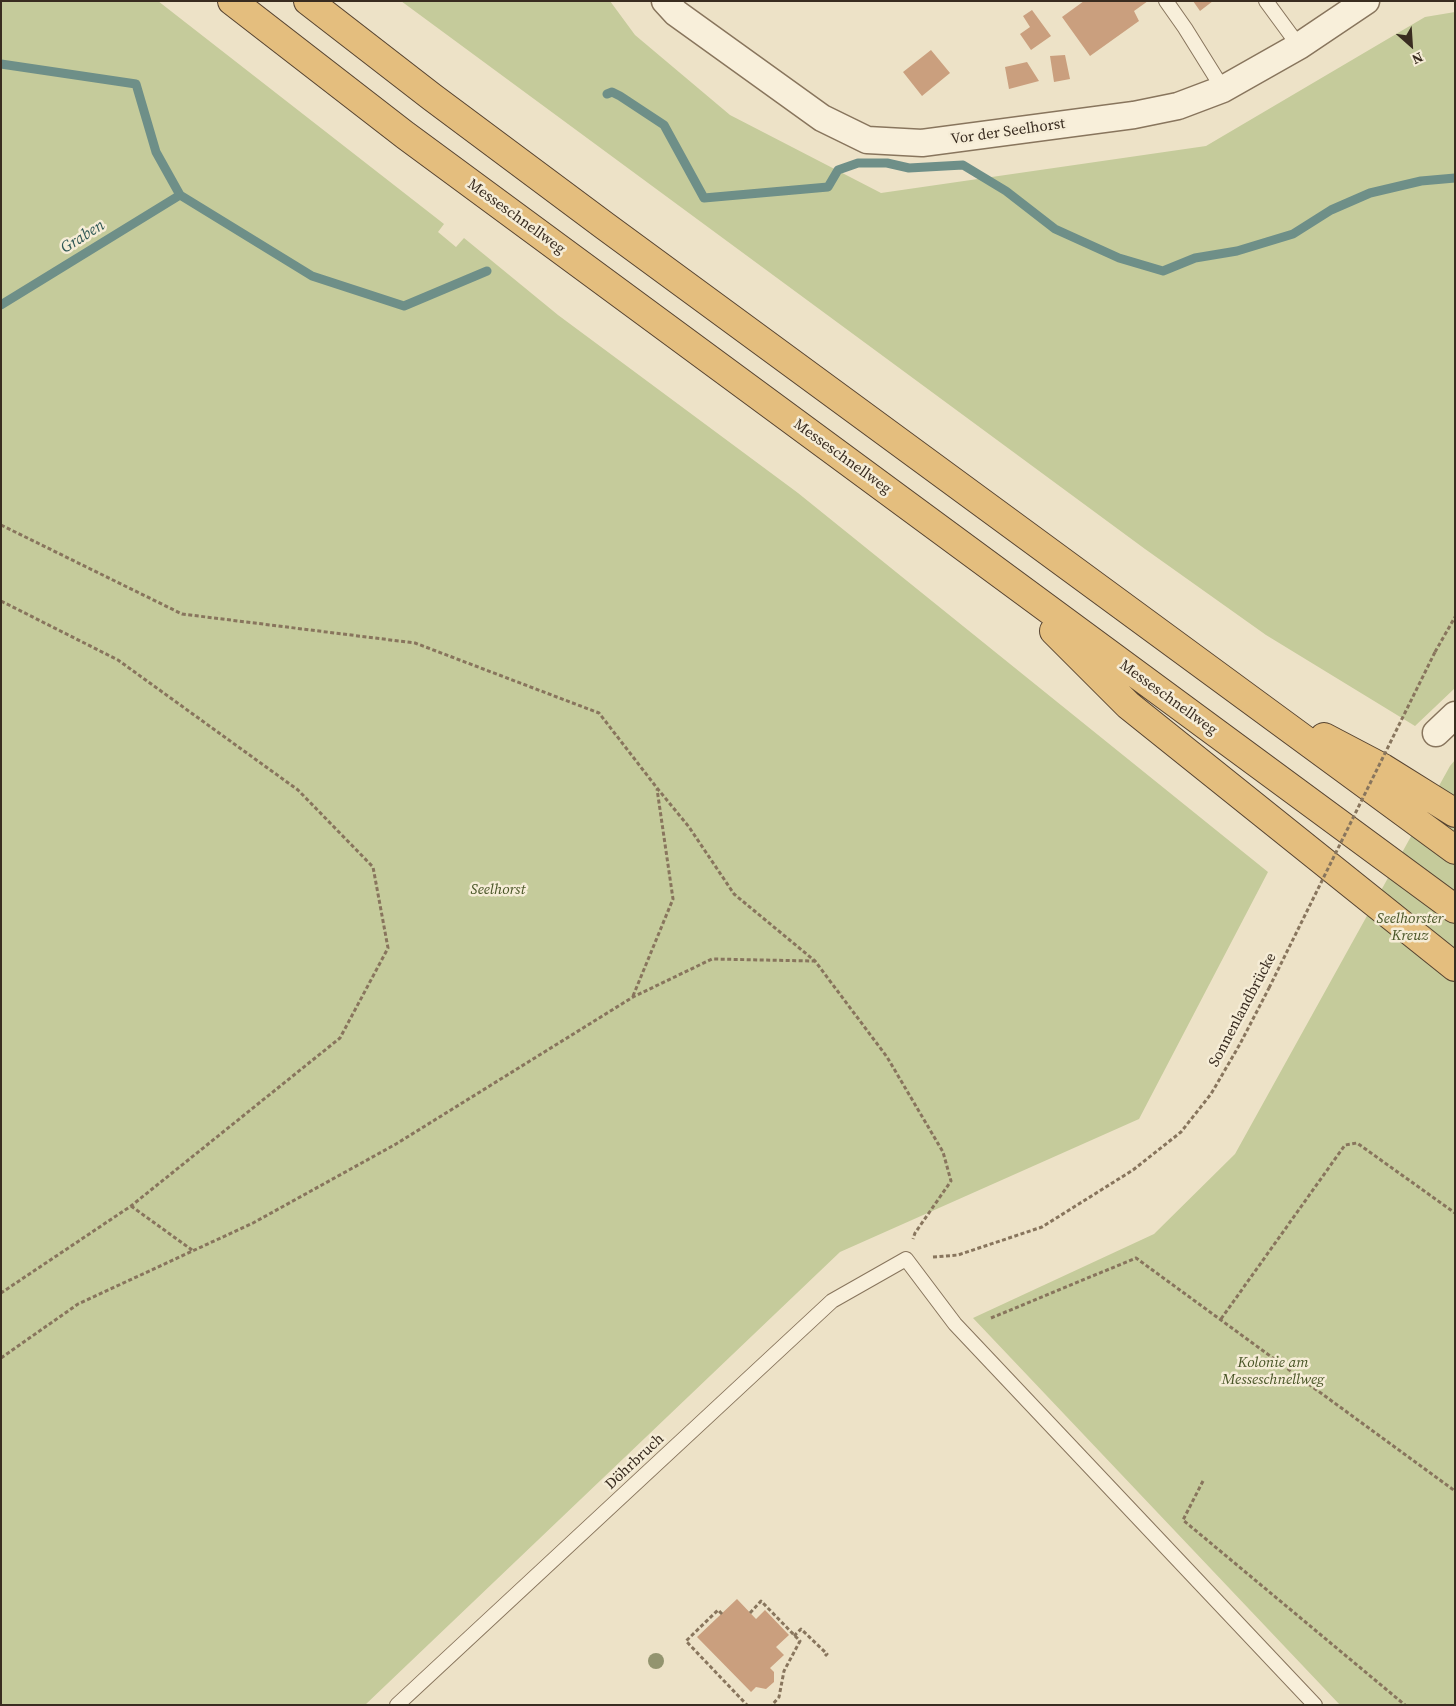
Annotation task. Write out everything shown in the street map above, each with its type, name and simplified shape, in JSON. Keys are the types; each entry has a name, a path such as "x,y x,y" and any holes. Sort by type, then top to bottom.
{"highway":[{"name":"Messeschnellweg","path":"232,1 412,141 1455,910"},
{"path":"308,1 432,97 597,220 1455,850"},
{"path":"987,565 1128,704 1455,967"},
{"path":"1247,698 1383,768 1455,813"}],"street":[{"name":"Vor der Seelhorst","path":"665,1 676,13 822,118 867,140 922,143 1134,115 1178,106 1224,89 1299,46 1366,1"},
{"path":"1436,733 1455,716"}],"lane":[{"path":"1166,1 1224,89"},
{"path":"1266,1 1299,46"},
{"path":"906,1259 955,1324 1315,1705"},
{"name":"Döhrbruch","path":"397,1705 832,1301 906,1259"}],"path":[{"path":"1,525 182,614 415,642 599,713 689,827 734,894 815,962 887,1057 943,1152 951,1181 914,1233 906,1259"},
{"path":"1,601 118,660 298,790 373,867 388,948 340,1038 131,1206 1,1293"},
{"name":"Sonnenlandbrücke","path":"906,1259 958,1255 1042,1227 1133,1170 1180,1132 1211,1094 1240,1044 1435,652 1455,618"},
{"path":"633,997 673,899 657,788"},
{"path":"1,1358 78,1304 253,1223 396,1144 633,997 712,959 815,962"},
{"path":"1221,1319 1346,1145 1357,1143 1455,1213"},
{"path":"131,1206 193,1251"},
{"path":"991,1318 1136,1258 1455,1491"},
{"path":"1203,1481 1183,1520 1404,1705"},
{"path":"750,1613 761,1601 800,1642 784,1671 779,1697 772,1705"},
{"path":"722,1614 718,1610 686,1641 747,1705"},
{"path":"794,1636 801,1629 827,1654 825,1656"}],"green space":[{"name":"Seelhorst","path":"1,1 158,1 444,224 438,232 456,247 464,238 558,315 798,493 1268,872 1139,1119 840,1252 365,1705 1,1705"},
{"path":"401,1 610,1 635,35 730,115 881,193 1206,146 1425,17 1455,12 1455,688 1415,726 1266,635 1145,549"},
{"name":"Kolonie am Messeschnellweg","path":"1455,760 1455,1705 1340,1705 973,1318 1154,1234 1235,1154"}],"building":[{"path":"1084,1 1148,1 1134,11 1139,21 1090,56 1062,17"},
{"path":"1193,1 1213,1 1200,11"},
{"path":"1032,10 1051,36 1031,50 1020,34 1030,27 1023,16"},
{"path":"931,50 950,73 922,96 903,72"},
{"path":"1065,55 1070,79 1054,82 1050,56"},
{"path":"1027,62 1039,81 1009,89 1005,67"},
{"path":"737,1599 756,1619 765,1610 789,1635 776,1647 784,1655 770,1668 774,1672 774,1682 766,1689 756,1687 751,1692 697,1637"}],"waterway":[{"path":"1,64 136,84 156,152 180,195 312,276 404,306 487,271"},
{"path":"607,94 612,92 620,96 664,125 704,198 828,187 838,170 858,163 887,163 909,168 963,165 1006,191 1055,229 1119,258 1163,271 1195,258 1237,251 1293,234 1331,210 1370,193 1421,181 1455,178"},
{"name":"Graben","path":"1,305 180,195"}],"park label":[{"name":"Seelhorster Kreuz","path":"1410,928"}]}
